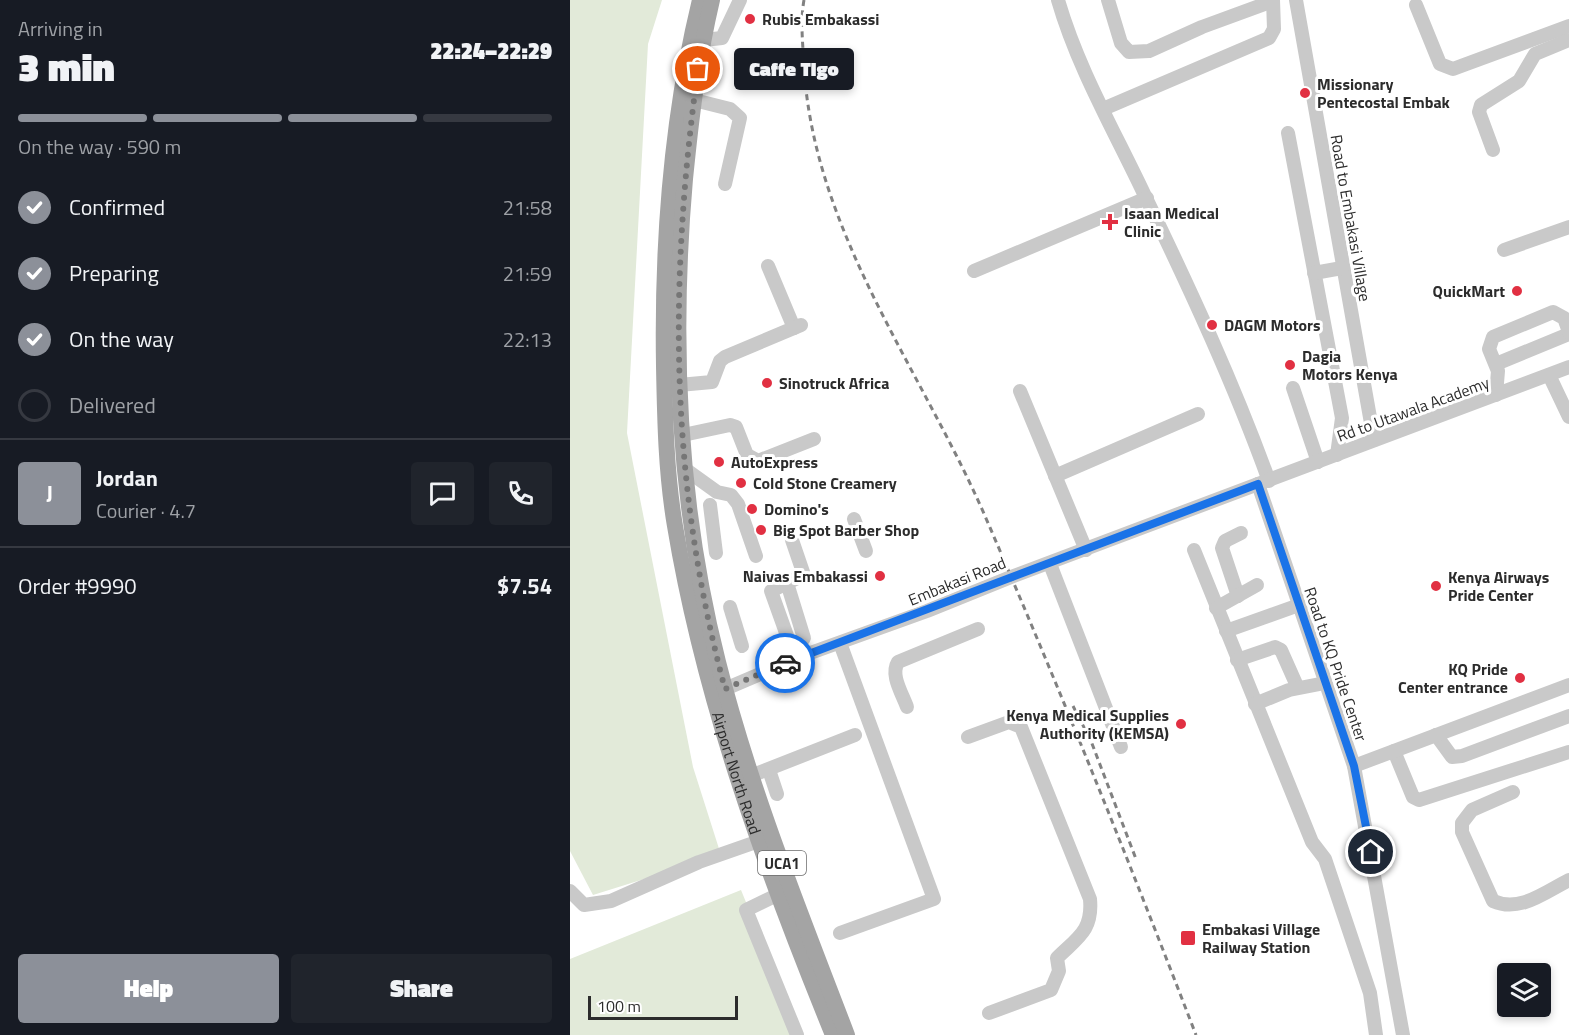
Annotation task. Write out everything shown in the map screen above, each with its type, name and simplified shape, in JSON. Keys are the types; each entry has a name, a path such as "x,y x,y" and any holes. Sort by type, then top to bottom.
{"main road":[{"name":"Airport North Road","path":"700,0 680,106 669,205 663,312 665,424 675,525 699,640 729,752 759,842 833,1035"},
{"name":"Airport North Road","path":"712,0 694,100 680,236 677,302 685,470 699,569 725,689 761,772 784,868 847,1035"}],"street":[{"path":"704,40 722,38 740,0"},
{"name":"Road to KQ Pride Center","path":"1058,0 1081,66 1147,198 1244,412 1299,605 1354,766 1403,1035"},
{"path":"1103,109 1262,43 1269,38 1274,29 1273,0 1202,27 1160,47 1135,53 1124,48 1121,43 1108,0"},
{"name":"Road to Embakasi Village","path":"1296,0 1374,440"},
{"path":"1416,5 1440,64 1445,68 1453,69 1569,26"},
{"path":"1493,150 1479,112 1481,105 1519,81 1535,54 1569,40"},
{"path":"694,100 730,109 740,118 725,184"},
{"path":"1288,134 1342,418 1337,455"},
{"path":"974,271 1147,198"},
{"path":"1504,250 1569,227"},
{"path":"680,384 712,382 720,361 725,357 797,326 768,266"},
{"path":"1314,273 1342,268"},
{"path":"1496,364 1569,333 1564,318 1553,312 1493,337 1489,349 1496,364 1496,395"},
{"name":"Rd to Utawala Academy","path":"1263,482 1569,367"},
{"path":"1549,375 1569,417"},
{"path":"1293,388 1318,462"},
{"path":"1020,391 1086,550"},
{"path":"1055,476 1198,414"},
{"path":"683,435 730,425 736,427 747,455 752,460 759,461 814,439"},
{"path":"685,470 717,492 731,495 738,504 756,556"},
{"name":"Embakasi Road","path":"725,689 800,651 840,643 1263,482"},
{"path":"710,505 716,553"},
{"path":"854,519 866,551"},
{"path":"1238,596 1222,548 1225,541 1241,533"},
{"path":"792,540 804,575 771,591 790,644 800,651"},
{"path":"1194,550 1312,842 1325,859 1370,993 1376,1035"},
{"path":"1050,564 1122,747"},
{"path":"1216,608 1257,585"},
{"path":"1226,631 1299,605"},
{"path":"730,607 742,646"},
{"path":"907,707 895,676 894,668 898,662 978,629"},
{"path":"840,643 934,899 840,933"},
{"path":"1238,660 1275,647 1281,650 1297,686"},
{"path":"1255,704 1288,690 1325,683"},
{"path":"1354,766 1568,688"},
{"path":"1436,735 1452,756 1462,756 1569,716"},
{"path":"968,737 1009,722 1021,727 1090,899 1091,911 1082,937 1057,958 1059,971 1051,990 989,1013"},
{"path":"777,794 761,772 855,735"},
{"path":"1394,751 1413,797 1419,800 1569,752"},
{"path":"1513,792 1472,810 1462,823 1462,832 1493,901 1508,907 1520,905 1569,880"},
{"path":"570,891 577,901 584,905 612,902 699,862 759,842"},
{"path":"779,894 746,910 797,1035"}],"green space":[{"path":"570,0 662,0 648,44 627,433 693,767 721,855 593,895 570,851"},
{"path":"741,890 800,1035 570,1035 570,959"}],"railway":[{"path":"804,0 802,25 804,67 812,128 828,186 849,243 874,298 985,516 1093,774 1196,1035"},
{"path":"1073,706 1091,741 1136,859"}],"way so far":[{"path":"698,69 689,132 677,302 686,486 699,569 725,689 785,663"}],"place":[{"name":"Rubis Embakassi","path":"750,19"},
{"name":"Caffe Tigo","path":"698,69"},
{"name":"Missionary Pentecostal Embak","path":"1305,93"},
{"name":"Isaan Medical Clinic","path":"1110,222"},
{"name":"QuickMart","path":"1517,291"},
{"name":"DAGM Motors","path":"1212,325"},
{"name":"Dagia Motors Kenya","path":"1290,365"},
{"name":"Sinotruck Africa","path":"767,383"},
{"name":"AutoExpress","path":"719,462"},
{"name":"Cold Stone Creamery","path":"741,483"},
{"name":"Domino's","path":"752,509"},
{"name":"Big Spot Barber Shop","path":"761,530"},
{"name":"Naivas Embakassi","path":"880,576"},
{"name":"Kenya Airways Pride Center","path":"1436,586"},
{"name":"KQ Pride Center entrance","path":"1520,678"},
{"name":"Kenya Medical Supplies Authority (KEMSA)","path":"1181,724"},
{"name":"Embakasi Village Railway Station","path":"1188,938"}],"route":[{"path":"785,663 1258,484 1354,766 1371,852"}]}
